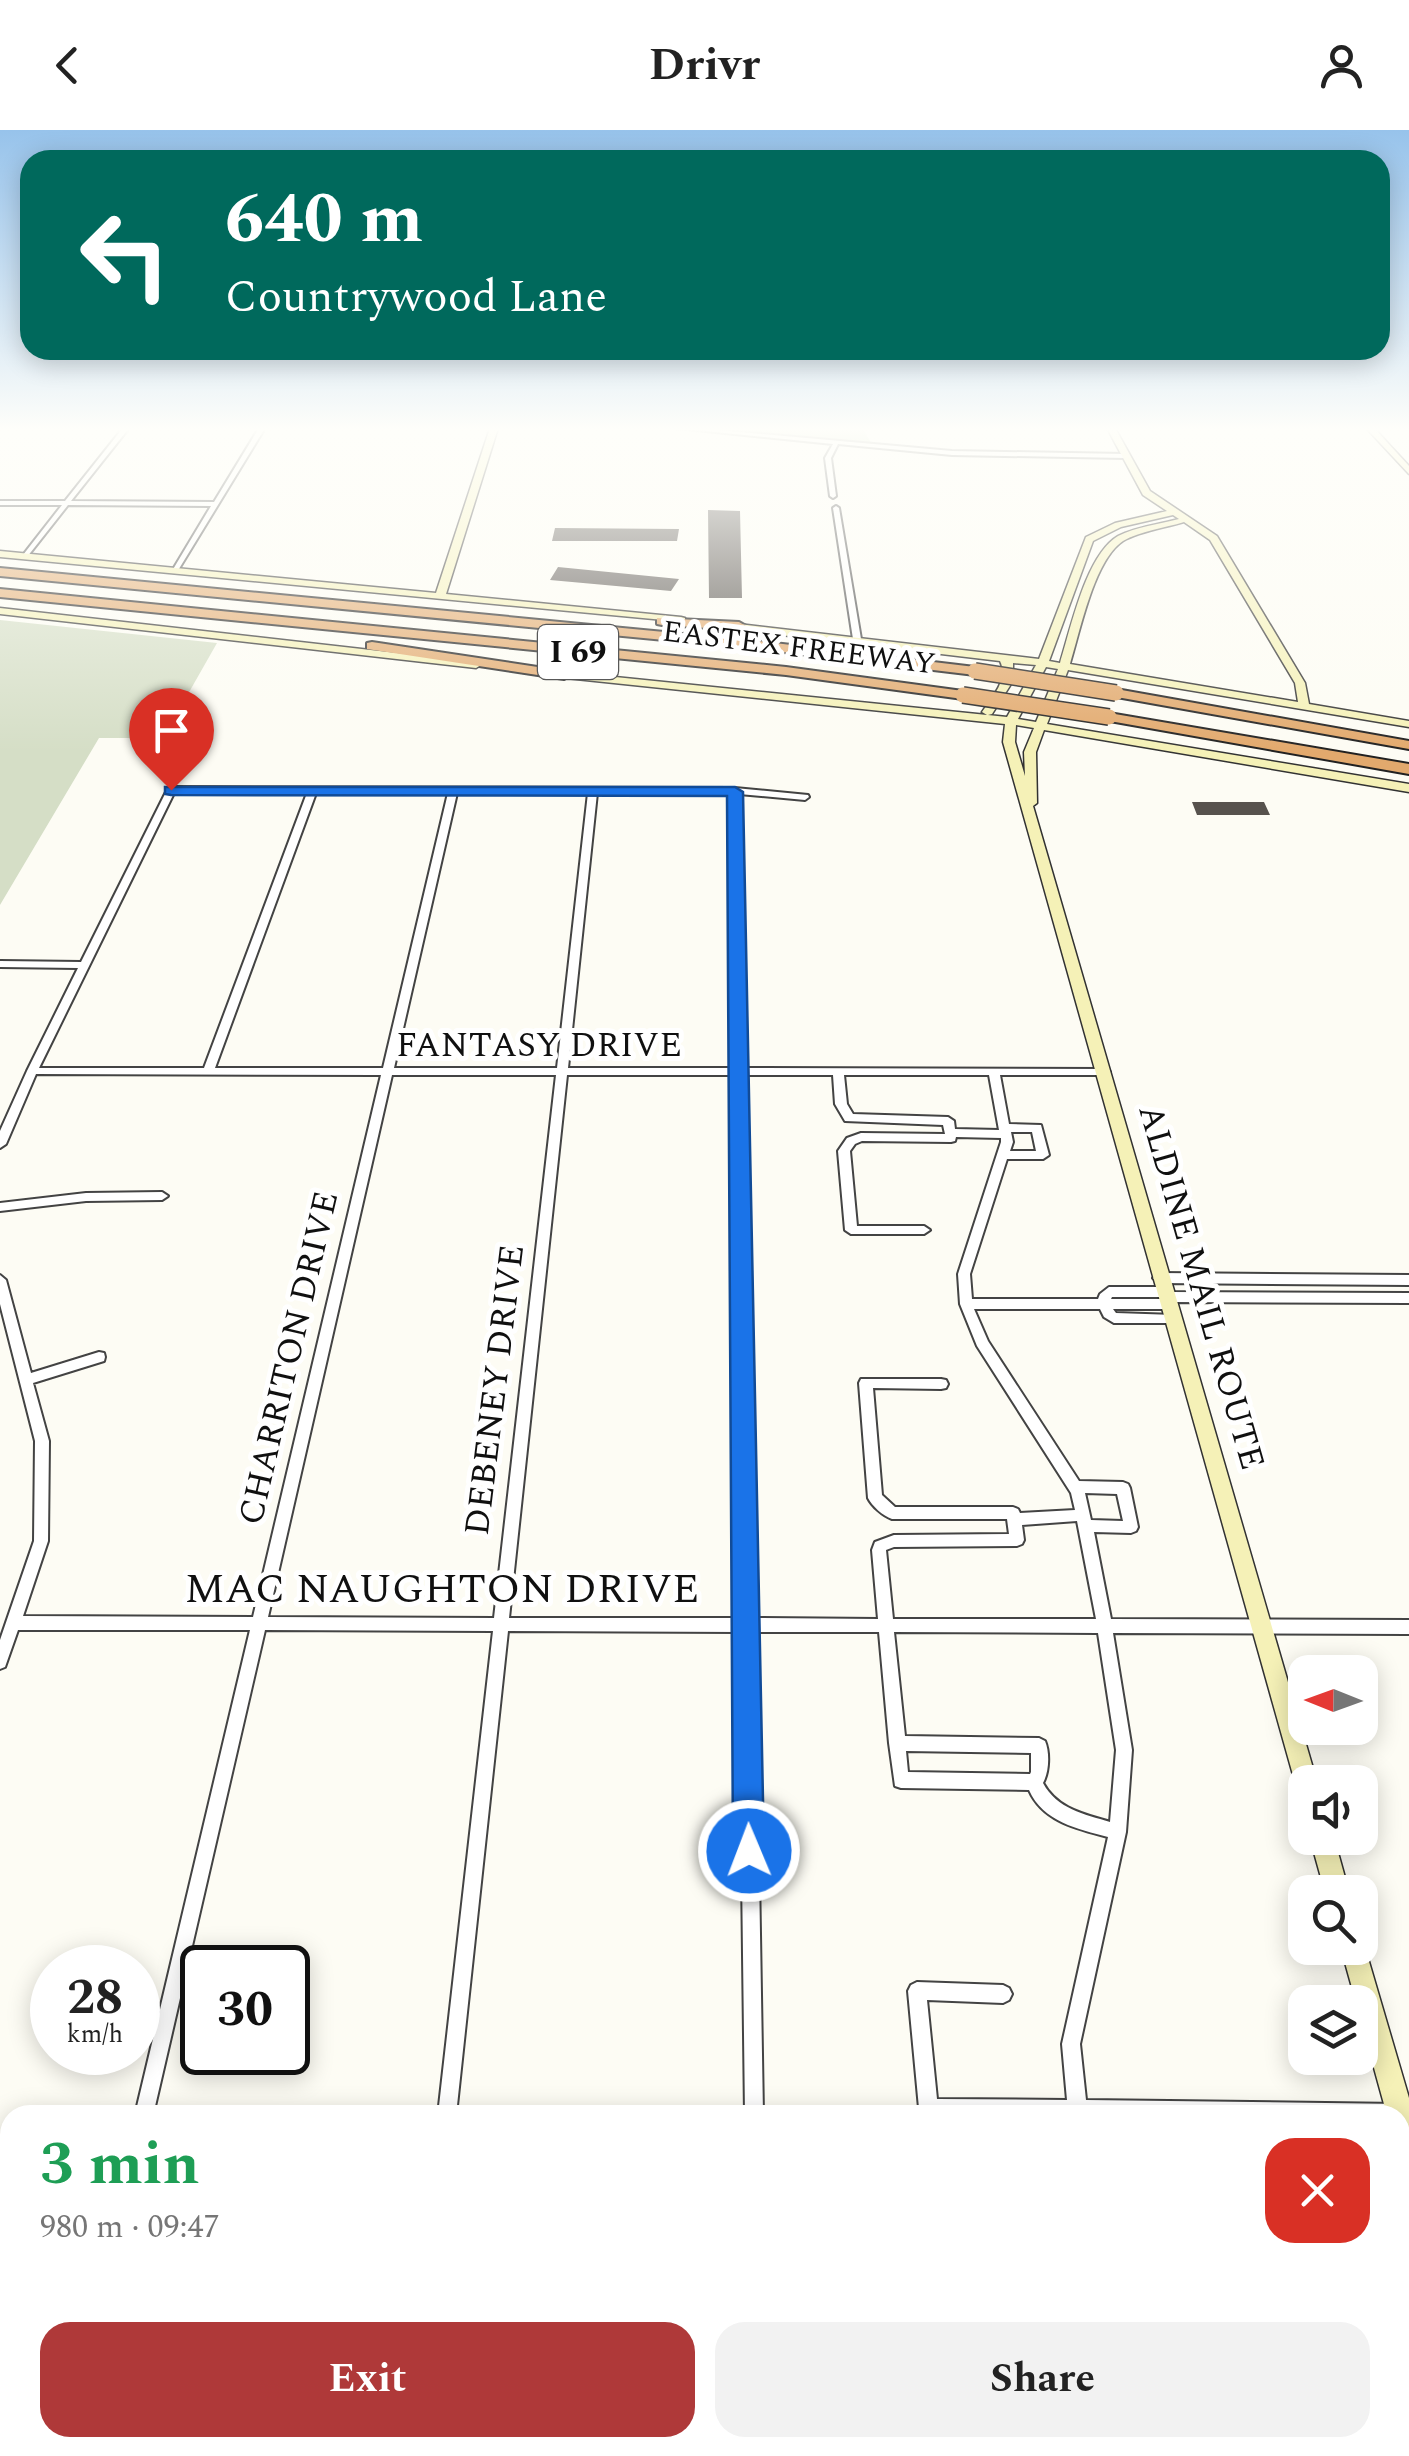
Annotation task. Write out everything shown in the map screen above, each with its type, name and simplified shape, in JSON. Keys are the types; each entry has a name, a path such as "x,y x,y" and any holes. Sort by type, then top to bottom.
{"highway":[{"name":"EASTEX FREEWAY","path":"0,572 758,645 969,684 1409,745"},
{"path":"0,584 597,640 969,684"},
{"path":"187,591 252,589 336,594 739,626"},
{"name":"EASTEX FREEWAY","path":"0,593 786,671 969,684 1112,705 1325,752 1353,765 1409,773"},
{"path":"192,613 217,622 564,675"},
{"name":"I 69","path":"1112,705 1409,760"}],"main road":[{"path":"440,596 459,537"},
{"path":"1011,721 1043,663 1089,539 1094,537"},
{"path":"1076,572 1094,574 1112,545 1126,537"},
{"path":"1212,537 1300,684 1304,704"},
{"path":"0,554 858,639 1064,666 1409,724"},
{"name":"ALDINE MAIL ROUTE","path":"1030,810 1030,752 1094,574"},
{"path":"0,611 1011,721 1409,788"},
{"path":"1057,622 1078,625"},
{"path":"992,656 1026,652 1050,642"},
{"path":"979,718 991,710 1008,681 1009,664 992,656"},
{"path":"1102,736 1075,721 1074,707 1080,690 1090,680 1106,674"},
{"name":"ALDINE MAIL ROUTE","path":"1011,721 1009,742 1014,766 1030,810 1165,1298 1301,1765"},
{"path":"1030,752 1050,740 1102,736"},
{"path":"1358,1965 1398,2105"}],"street":[{"path":"25,556 40,537"},
{"path":"175,570 195,537"},
{"path":"841,537 858,639"},
{"path":"0,1144 171,790 735,792 805,797"},
{"path":"209,1070 312,791"},
{"name":"CHARRITON DRIVE","path":"146,2105 453,791"},
{"name":"DEBENEY DRIVE","path":"448,2105 593,791"},
{"path":"735,792 754,2105"},
{"path":"0,964 86,965"},
{"name":"FANTASY DRIVE","path":"32,1071 1105,1072"},
{"path":"838,1072 842,1110 859,1120 948,1121 951,1138 861,1137 844,1150 851,1230 924,1230"},
{"path":"994,1072 1006,1131 1004,1155 964,1274 966,1304 982,1343 1074,1487 1104,1625 1124,1750 1118,1832 1072,2044 1070,2062 1076,2105"},
{"path":"859,1120 861,1137"},
{"path":"950,1133 1037,1128 1043,1155 1004,1155"},
{"path":"0,1207 86,1197 162,1196"},
{"path":"0,1280 4,1321 42,1441 41,1541 0,1662"},
{"path":"1409,1280 1165,1298 1114,1318 1108,1314 1104,1294 1165,1298 1409,1298"},
{"path":"966,1304 1106,1304"},
{"path":"25,1380 99,1356"},
{"path":"894,1540 892,1513 876,1498 866,1383 942,1384"},
{"path":"1014,1520 1131,1526 1122,1488 1074,1487"},
{"path":"892,1513 1013,1512 1017,1540 894,1540 878,1550 901,1780 1034,1782"},
{"name":"MAC NAUGHTON DRIVE","path":"14,1623 1409,1628"},
{"path":"897,1743 1038,1746 1039,1774 1034,1782 1038,1797 1047,1806 1118,1832"},
{"path":"928,2105 918,1991 1002,1994"}],"green space":[{"path":"0,620 217,643 163,738 99,738 0,905"}],"building":[{"path":"553,537 678,537 677,541 552,541"},
{"path":"708,537 741,537 742,598 709,598"},
{"path":"558,567 679,579 671,591 550,580"},
{"path":"1192,802 1264,802 1270,815 1197,815"}],"route":[{"path":"171,790 735,792 749,1851"}]}
